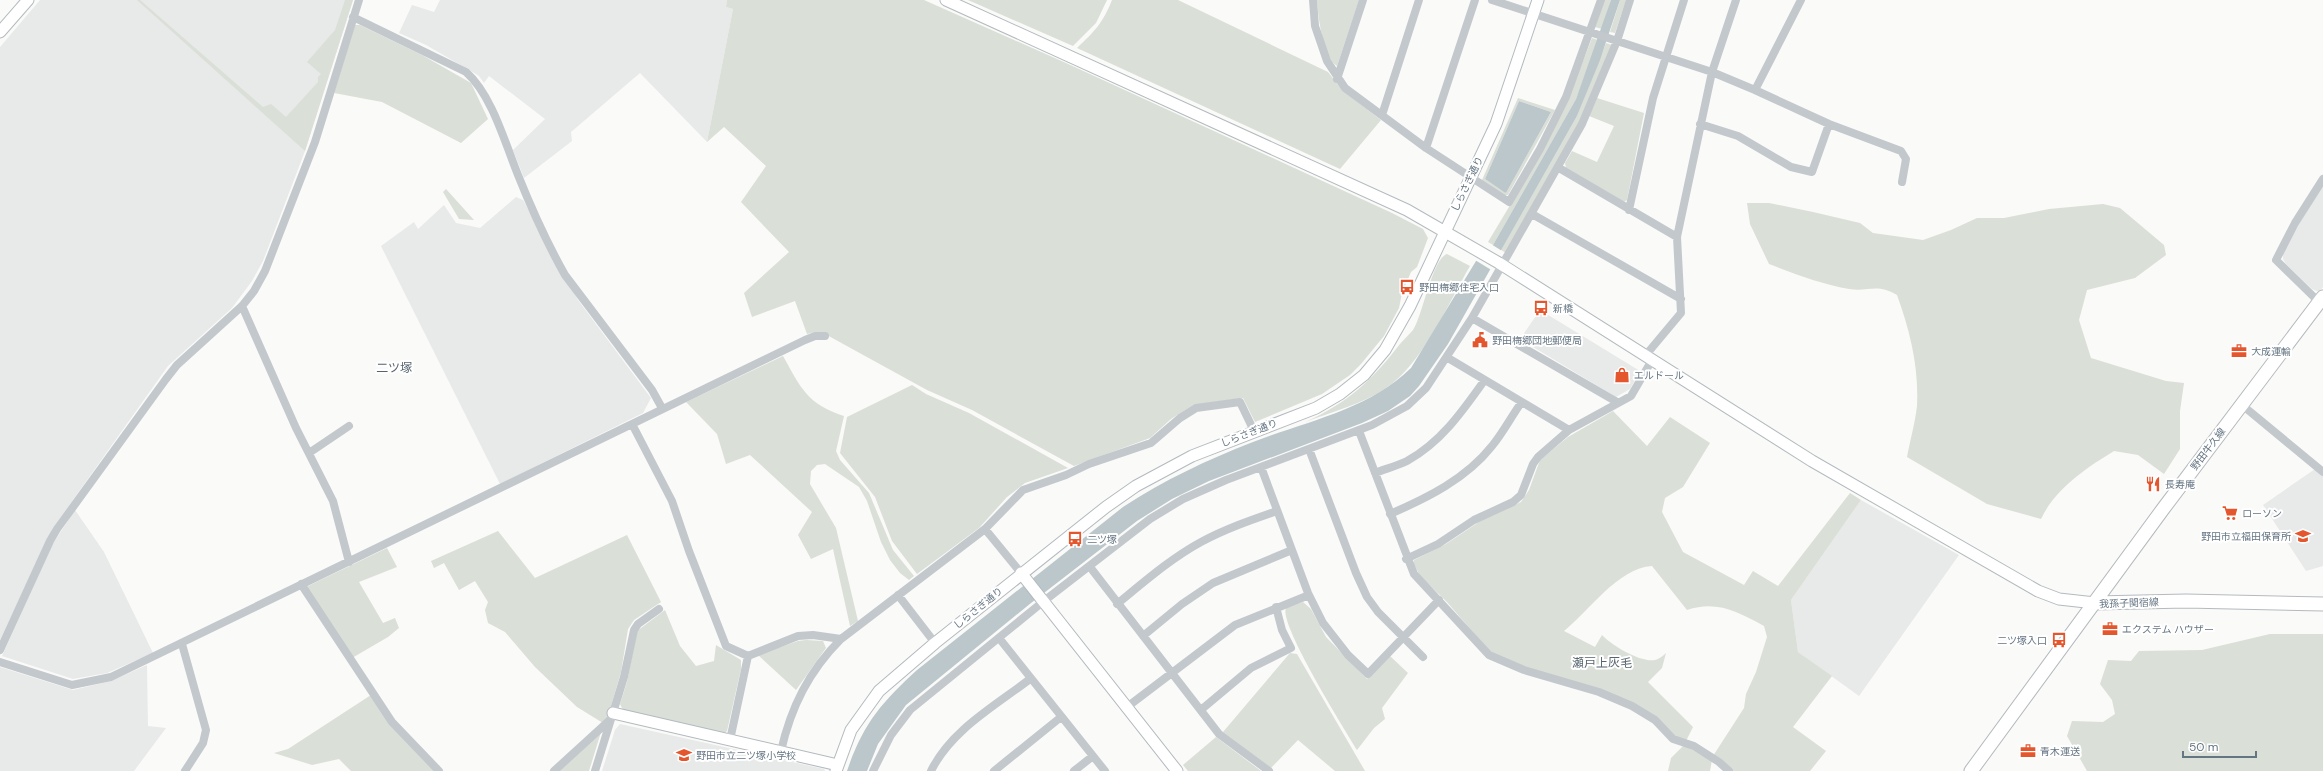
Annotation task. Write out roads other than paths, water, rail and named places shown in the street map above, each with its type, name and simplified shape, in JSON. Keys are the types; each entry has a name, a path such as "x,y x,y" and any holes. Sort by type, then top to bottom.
{"main road":[{"name":"野田牛久線","path":"2096,603 2163,508 2321,299"},
{"name":"我孫子関宿線","path":"1970,771 2096,603 2186,601 2323,604"}],"street":[{"path":"0,32 28,0"},
{"path":"0,650 50,541 57,529 177,365 242,306 254,291 265,271 315,142 359,0"},
{"path":"946,0 1407,210 1444,230 1501,265 1812,461 2038,591 2059,598 2096,603"},
{"path":"1313,0 1315,26 1327,61 1337,79 1345,88 1426,148 1509,202 1540,149 1566,97 1591,32 1601,0"},
{"path":"1337,79 1363,0"},
{"path":"1382,115 1419,0"},
{"path":"1426,148 1475,0"},
{"path":"1492,0 1712,72 1829,124 1901,151 1906,159 1902,182"},
{"name":"しらさぎ通り","path":"837,768 851,730 866,707 879,691 935,643 1024,577 1106,507 1136,486 1192,456 1316,408 1340,394 1364,375 1385,350 1399,326 1496,124 1538,0"},
{"path":"873,771 891,734 910,710 999,638 1042,599 1090,567 1126,536 1183,499 1359,431 1407,406 1426,388 1448,358 1472,318 1582,124 1617,41 1630,0"},
{"path":"1630,210 1653,98 1684,0"},
{"path":"1406,559 1438,544 1474,520 1513,502 1521,495 1533,464 1538,457 1569,430 1617,402 1631,396 1648,358 1681,313 1677,237 1712,72 1736,0"},
{"path":"1755,90 1801,0"},
{"path":"353,17 466,72 476,81 487,100 532,211 565,276 652,390 662,408"},
{"path":"1700,124 1738,136 1791,167 1812,172 1829,124"},
{"path":"1558,168 1677,237"},
{"path":"2321,299 2276,260 2295,223 2323,179"},
{"path":"1532,214 1681,299"},
{"path":"242,306 296,428 333,501 349,562"},
{"path":"1472,318 1617,402"},
{"path":"0,662 72,685 110,677 182,644 301,584 349,562 662,408 805,340 815,336 825,336"},
{"path":"1448,358 1484,381 1569,430"},
{"path":"1375,473 1406,461 1431,445 1459,417 1484,381"},
{"path":"781,751 788,722 808,678 827,653 841,638 985,529 1023,490 1066,475 1089,464 1150,444 1180,418 1196,408 1240,402 1254,431"},
{"path":"1390,514 1444,487 1476,463 1492,447 1521,403"},
{"path":"2242,405 2323,472"},
{"path":"632,424 672,501 689,551 726,646 748,656 798,636 813,635 841,638"},
{"path":"309,453 349,426"},
{"path":"1359,431 1406,559 1416,578 1439,600 1490,655 1524,670 1599,692 1632,706 1655,720 1673,739 1694,746 1719,762 1729,771"},
{"path":"1310,449 1356,573 1367,597 1378,612 1423,657"},
{"path":"1261,468 1309,595 1333,638 1368,674 1439,600"},
{"path":"1117,604 1168,563 1201,542 1241,524 1277,511"},
{"path":"985,529 1177,771"},
{"path":"1143,636 1182,604 1213,583 1292,550"},
{"path":"1090,567 1117,604 1202,709 1220,734 1269,771"},
{"path":"301,584 392,722 439,771"},
{"path":"898,595 935,643"},
{"path":"1128,708 1235,625 1276,607 1309,595"},
{"path":"1202,709 1251,668 1291,648 1282,630 1276,607"},
{"path":"595,771 624,677 634,630 638,624 659,609"},
{"path":"999,638 1030,679 1105,771"},
{"path":"182,644 206,730 203,743 185,771"},
{"path":"730,740 748,656"},
{"path":"931,771 945,748 964,729 1030,679"},
{"path":"612,716 781,751 837,768"},
{"path":"554,771 612,716"},
{"path":"994,771 1061,717"},
{"path":"1074,771 1093,756"}],"place":[{"name":"野田梅郷住宅入口","path":"1407,287"},
{"name":"新橋","path":"1541,308"},
{"name":"野田梅郷団地郵便局","path":"1480,340"},
{"name":"大成運輸","path":"2239,351"},
{"name":"エルドール","path":"1622,375"},
{"name":"長寿庵","path":"2153,484"},
{"name":"ローソン","path":"2230,513"},
{"name":"野田市立福田保育所","path":"2303,536"},
{"name":"二ツ塚","path":"1075,539"},
{"name":"エクステム ハウザー","path":"2110,629"},
{"name":"二ツ塚入口","path":"2059,640"},
{"name":"青木運送","path":"2028,751"},
{"name":"野田市立二ツ塚小学校","path":"684,755"}],"district":[{"name":"二ツ塚","path":"394,368"},
{"name":"瀬戸上灰毛","path":"1602,663"}]}
